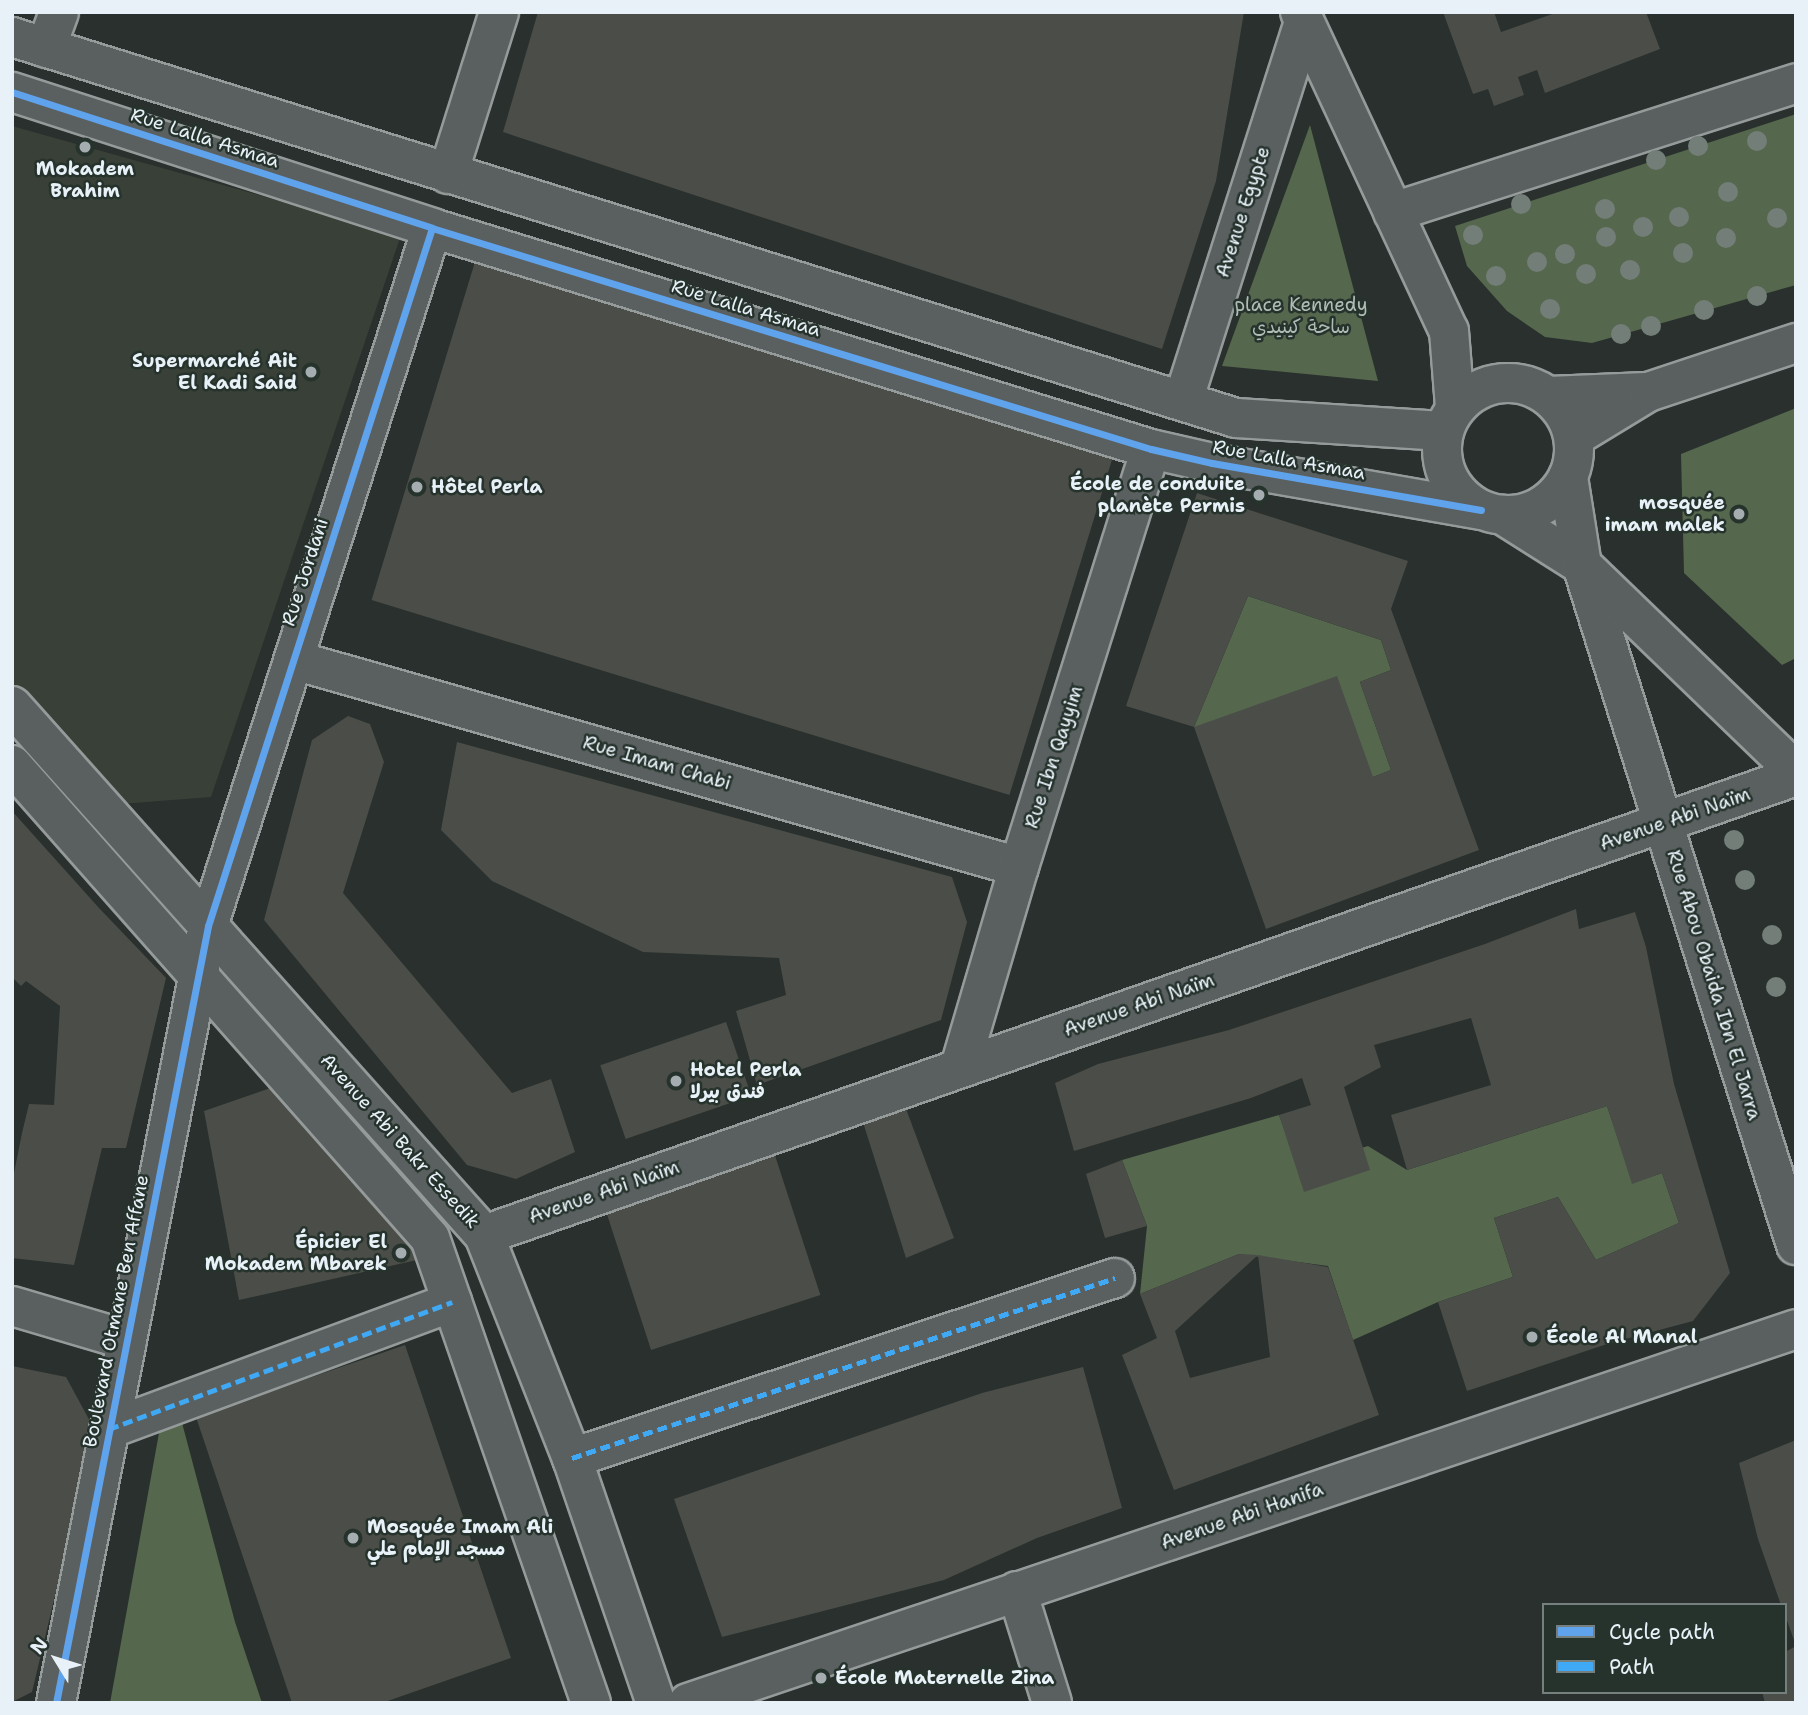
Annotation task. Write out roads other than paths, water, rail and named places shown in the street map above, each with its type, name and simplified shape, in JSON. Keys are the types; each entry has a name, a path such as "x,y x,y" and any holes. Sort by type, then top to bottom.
{"street":[{"path":"29,42 59,12"},
{"path":"448,174 499,12"},
{"name":"Avenue Egypte","path":"1302,17 1449,331 1508,382"},
{"name":"Avenue Egypte","path":"1182,401 1302,17"},
{"name":"Rue Lalla Asmaa","path":"29,42 1236,418 1450,419"},
{"path":"1393,212 1796,83"},
{"name":"Rue Lalla Asmaa","path":"12,92 432,228 1152,449 1212,463 1492,513"},
{"name":"Rue Jordani","path":"208,926 432,228"},
{"name":"Avenue Egypte","path":"1449,331 1450,419"},
{"path":"1574,437 1648,392 1796,343"},
{"path":"1492,513 1523,514 1541,506 1557,494 1568,477 1574,457 1574,437 1560,407 1548,396 1529,386 1508,382 1479,390 1450,419 1441,450 1444,469 1452,485 1465,500 1582,565 1796,774"},
{"path":"1548,396 1648,392"},
{"name":"Rue Ibn Qayyim","path":"960,1067 1019,867 1152,449"},
{"name":"Rue Abou Obaida Ibn El Jarra","path":"1568,477 1582,565 1796,1245"},
{"name":"Rue Imam Chabi","path":"294,660 1019,867"},
{"name":"Avenue Abi Bakr Essedik","path":"12,706 484,1235 572,1458 656,1703"},
{"name":"Avenue Abi Bakr Essedik","path":"12,765 430,1238 591,1703"},
{"name":"Avenue Abi Naïm","path":"484,1235 1664,823 1796,774"},
{"name":"Boulevard Otmane Ben Affane","path":"56,1703 208,926"},
{"path":"572,1458 1115,1278"},
{"path":"109,1429 452,1302"},
{"path":"12,1307 127,1340"},
{"name":"Avenue Abi Hanifa","path":"688,1703 1796,1329"},
{"path":"1017,1591 1052,1703"}],"place":[{"name":"Mokadem Brahim","path":"85,147"},
{"name":"Supermarché Ait El Kadi Said","path":"311,372"},
{"name":"Hôtel Perla","path":"417,487"},
{"name":"École de conduite planète Permis","path":"1259,495"},
{"name":"mosquée imam malek","path":"1739,514"},
{"name":"Hotel Perla فندق بيرلا","path":"676,1081"},
{"name":"Épicier El Mokadem Mbarek","path":"401,1253"},
{"name":"École Al Manal","path":"1532,1337"},
{"name":"Mosquée Imam Ali مسجد الإمام علي","path":"353,1538"},
{"name":"École Maternelle Zina","path":"821,1678"}],"park label":[{"name":"place Kennedy ساحة كينيدي","path":"1301,316"}]}
